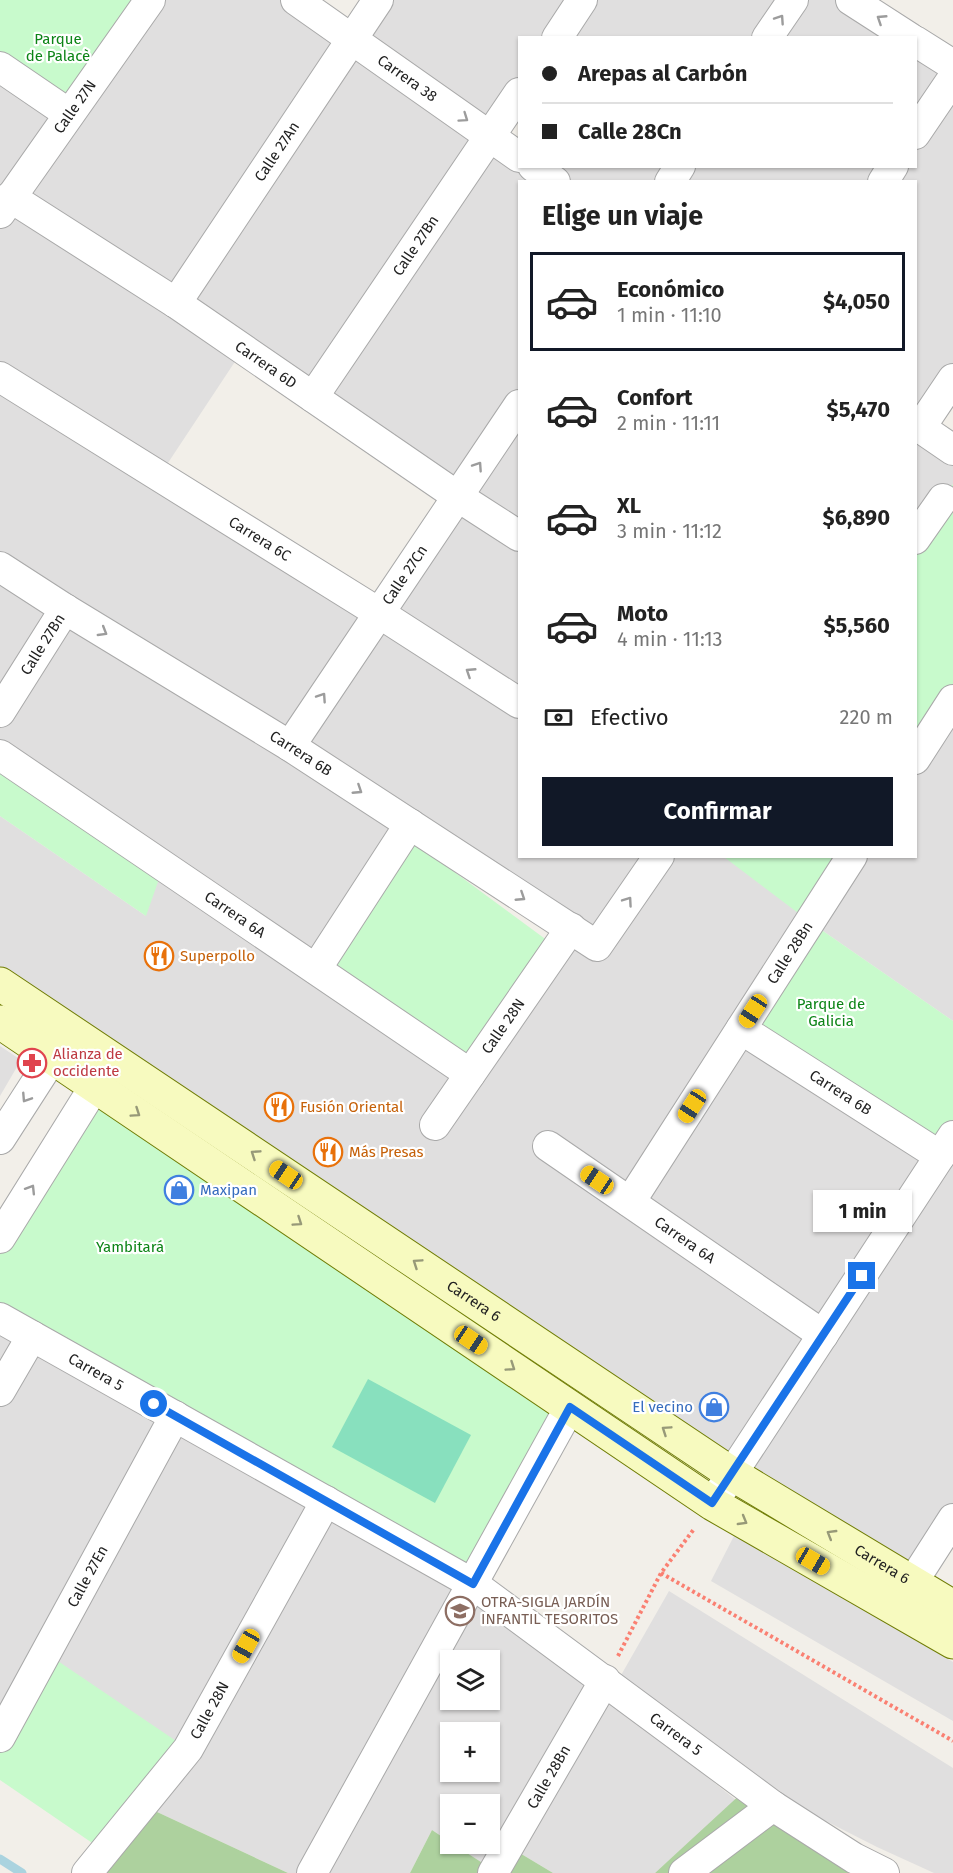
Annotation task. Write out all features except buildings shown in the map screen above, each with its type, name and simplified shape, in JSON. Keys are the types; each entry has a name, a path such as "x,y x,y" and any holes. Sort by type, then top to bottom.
{"main road":[{"name":"Carrera 6","path":"0,984 61,1044 96,1086 712,1503 953,1642"},
{"name":"Carrera 6","path":"0,1022 61,1044 112,1058 732,1474 953,1607"}],"street":[{"name":"Calle 27N","path":"5,205 150,0"},
{"name":"Carrera 38","path":"296,0 518,156"},
{"name":"Calle 27An","path":"176,303 378,0"},
{"path":"558,36 582,0"},
{"path":"768,36 793,0"},
{"path":"851,0 907,36"},
{"path":"917,42 953,65"},
{"path":"0,67 69,114"},
{"path":"917,131 953,78"},
{"name":"Calle 27Bn","path":"313,397 518,94"},
{"path":"536,168 552,180"},
{"name":"Carrera 6D","path":"5,205 176,303 518,535"},
{"name":"Carrera 6C","path":"0,377 518,702"},
{"path":"953,379 917,426 953,450"},
{"name":"Calle 27Cn","path":"290,746 518,406"},
{"path":"917,536 943,500"},
{"name":"Carrera 6B","path":"0,567 290,746 597,946 658,858"},
{"name":"Calle 27Bn","path":"0,712 65,609"},
{"path":"917,756 953,700"},
{"name":"Carrera 6A","path":"0,755 470,1074"},
{"path":"316,969 410,824"},
{"name":"Calle 28Bn","path":"630,1202 851,858"},
{"name":"Calle 28N","path":"435,1125 571,928"},
{"name":"Carrera 6B","path":"741,1029 946,1146"},
{"path":"0,1139 61,1044"},
{"path":"0,1238 112,1058"},
{"name":"Carrera 6A","path":"548,1146 823,1335"},
{"path":"712,1503 946,1146"},
{"name":"Carrera 5","path":"0,1318 473,1584 773,1806 854,1858 884,1873"},
{"path":"0,1391 32,1336"},
{"path":"312,1873 570,1407"},
{"name":"Calle 27En","path":"0,1737 175,1416"},
{"name":"Calle 28N","path":"87,1873 188,1749 326,1502"},
{"path":"912,1582 953,1519"},
{"name":"Calle 28Bn","path":"493,1873 605,1680"},
{"path":"684,1873 773,1806"}],"path":[{"path":"605,1680 661,1573 712,1503"},
{"path":"661,1573 953,1741"}],"shaded area":[{"path":"150,0 296,0 352,39 380,0 571,0 549,36 518,36 518,89 490,136 518,155 518,168 536,168 554,180 518,180 518,858 917,858 917,756 953,700 953,1021 810,922 953,1136 953,1512 912,1583 732,1474 818,1336 730,1469 0,978 0,816 146,916 0,746 0,218","holes":["244,348 457,496 379,613 156,481","392,826 560,922 464,1070"]},
{"path":"591,0 780,0 755,36 566,36"},
{"path":"793,0 851,0 907,36 768,36"},
{"path":"917,42 953,65 953,379 920,428 953,450 953,484 917,535 917,180 671,180 679,168 917,168"},
{"path":"0,83 54,119 0,195"},
{"path":"551,168 666,168 658,180 569,180"},
{"path":"0,1046 21,1060 0,1096"},
{"path":"0,1318 605,1680 495,1871 469,1854 500,1854 500,1794 440,1794 440,1835 432,1830 410,1873 288,1873 142,1805 0,1707"},
{"path":"736,1532 953,1662 953,1721 711,1581"},
{"path":"669,1591 953,1768 953,1873 934,1873 810,1813 620,1677"},
{"path":"609,1699 736,1800 655,1873 553,1873 518,1852"}],"green space":[{"name":"Parque de Palacè","path":"0,0 151,0 69,114 0,61"},
{"path":"953,484 953,700 917,756 917,535"},
{"path":"0,746 166,859 146,916 0,816"},
{"path":"392,826 548,941 464,1070 307,957"},
{"path":"725,858 851,858 810,922"},
{"name":"Parque de Galicia","path":"810,922 953,1021 953,1136 940,1156 741,1029"},
{"name":"Yambitará","path":"96,1086 570,1407 473,1584 0,1302 0,1240"},
{"path":"368,1379 471,1435 435,1503 332,1447"},
{"path":"46,1653 188,1749 104,1851 0,1780 0,1737"},
{"path":"744,1791 892,1873 655,1873"},
{"path":"142,1805 288,1873 87,1873"},
{"path":"432,1830 440,1835 440,1854 469,1854 495,1871 493,1873 410,1873"},
{"path":"518,1852 553,1873 502,1873"}],"waterway":[{"path":"0,1859 22,1873"}],"place":[{"name":"Superpollo","path":"159,956"},
{"name":"Alianza de occidente","path":"32,1063"},
{"name":"Fusión Oriental","path":"279,1107"},
{"name":"Más Presas","path":"328,1152"},
{"name":"Maxipan","path":"179,1190"},
{"name":"El vecino","path":"714,1407"},
{"name":"OTRA-SIGLA JARDÍN INFANTIL TESORITOS","path":"460,1611"}],"route":[{"path":"154,1404 473,1584 570,1407 712,1503 862,1276"}]}
